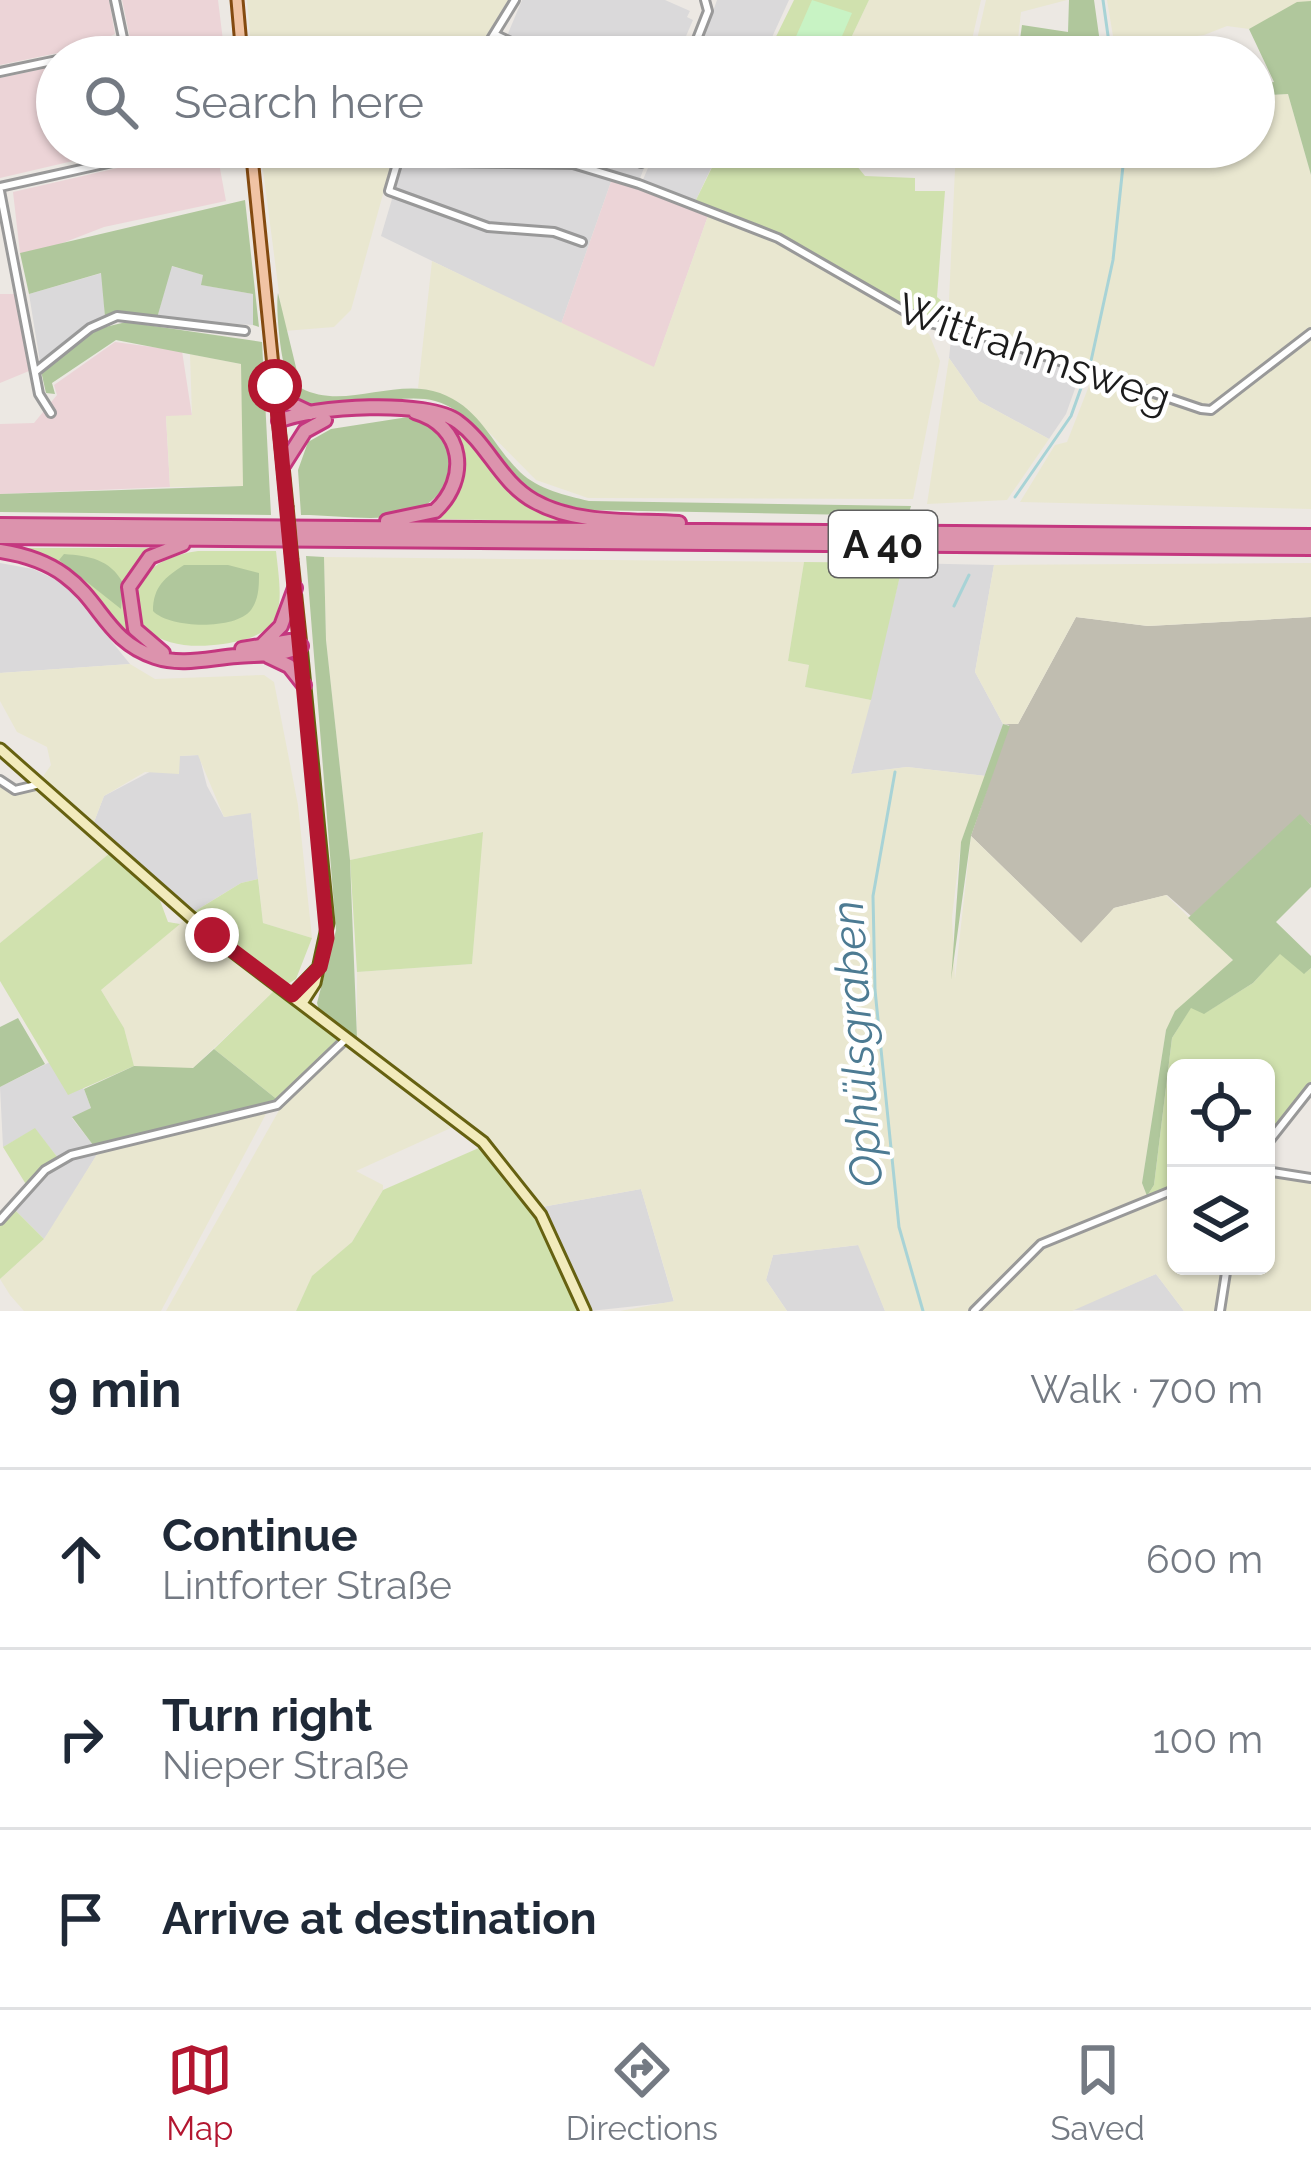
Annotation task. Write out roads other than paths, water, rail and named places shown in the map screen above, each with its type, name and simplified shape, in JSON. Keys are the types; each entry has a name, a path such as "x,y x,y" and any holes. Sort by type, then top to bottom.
{"highway":[{"path":"275,386 292,404 324,417"},
{"path":"284,464 305,431 324,417 390,406 435,409 472,435 512,485 537,503 574,515 770,532"},
{"path":"279,421 391,410 429,416 452,438 459,464 448,500 435,511 320,527"},
{"name":"A 40","path":"0,525 1311,536"},
{"name":"A 40","path":"0,537 1311,548"},
{"path":"208,538 169,547 140,566 128,600 135,628 151,646 175,656 261,649 290,666 304,685"},
{"path":"0,550 37,558 70,574 124,639 157,658 190,661 290,641 301,646"},
{"path":"261,649 281,626 295,588"}],"main road":[{"path":"237,0 240,36"},
{"path":"253,168 328,922 320,967 302,1003"},
{"path":"0,749 212,935 483,1142 541,1215 585,1311"},
{"path":"292,995 320,967"}],"street":[{"path":"115,0 123,36"},
{"path":"495,35 515,0"},
{"path":"698,36 708,11 705,0"},
{"path":"0,72 36,64"},
{"path":"51,413 39,394 0,189 88,168"},
{"path":"396,168 389,190 488,227 554,232 582,242"},
{"name":"Wittrahmsweg","path":"586,168 778,238 922,321 998,340 1201,410 1211,410 1311,333"},
{"path":"35,372 89,328 116,316 245,331"},
{"path":"0,781 15,790 36,785"},
{"path":"0,1220 45,1170 71,1155 277,1106 347,1038"},
{"path":"1275,1134 1311,1088"},
{"path":"1275,1172 1311,1178"},
{"path":"974,1311 1041,1244 1167,1194"},
{"path":"1220,1311 1226,1275"}],"waterway":[{"name":"Ophülsgraben","path":"1103,0 1108,36"},
{"name":"Ophülsgraben","path":"1091,361 1113,260 1123,168"},
{"name":"Ophülsgraben","path":"1015,497 1071,416 1086,374"},
{"name":"Ophülsgraben","path":"954,606 969,575"},
{"name":"Ophülsgraben","path":"895,772 873,896 875,990 899,1227 923,1311"}]}
